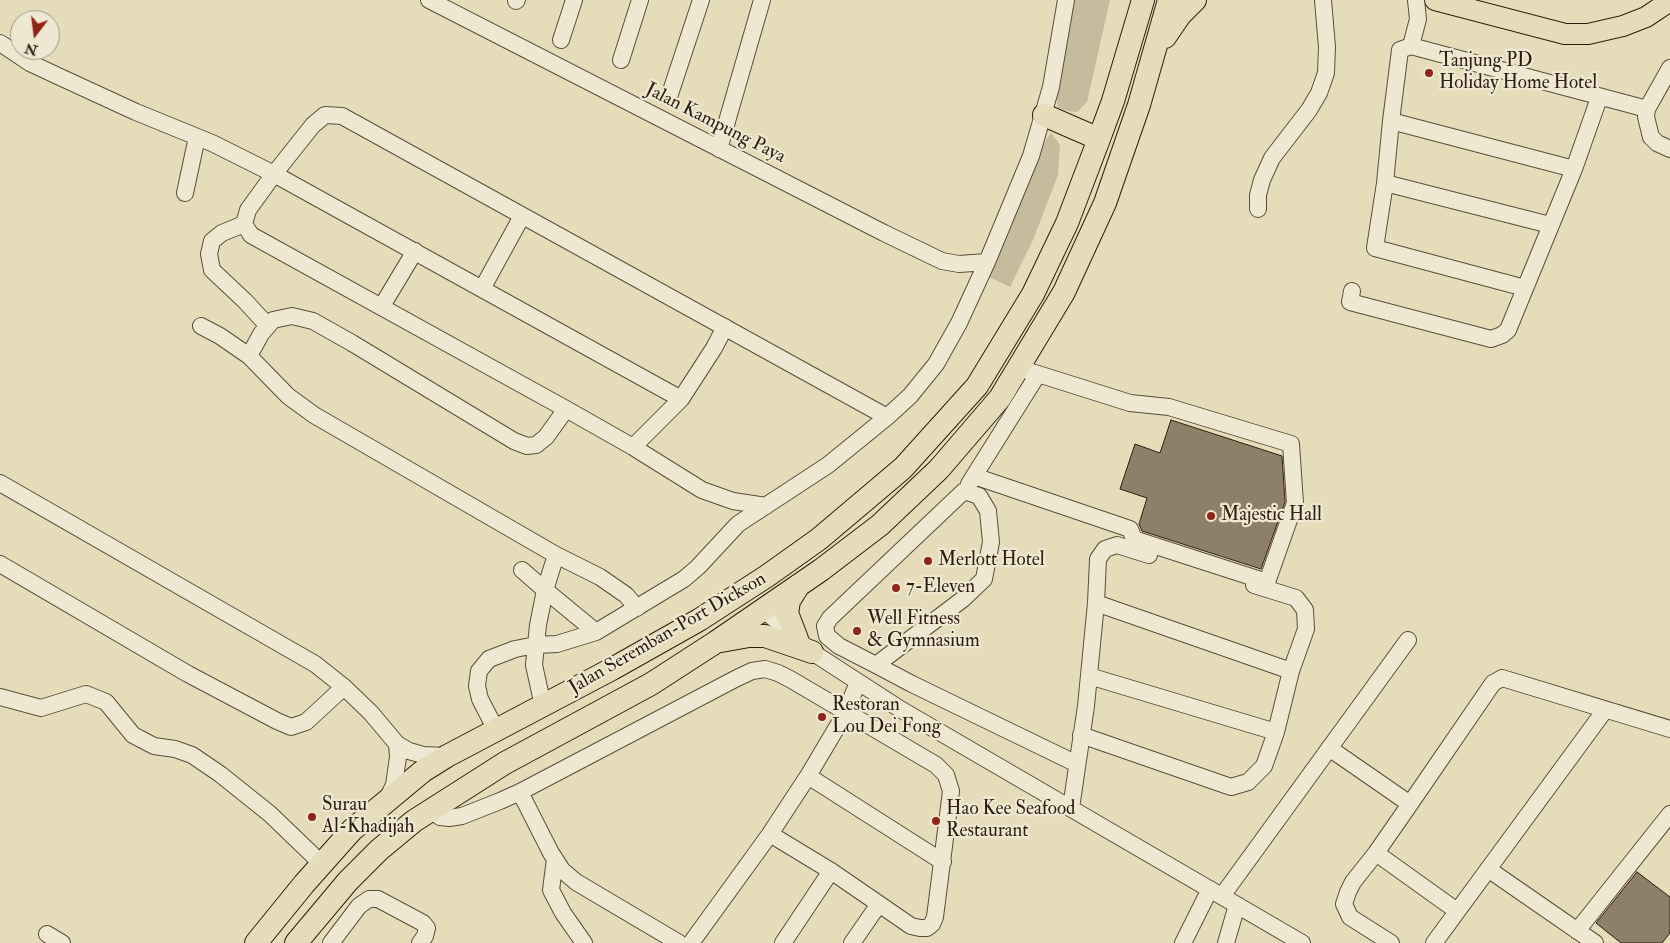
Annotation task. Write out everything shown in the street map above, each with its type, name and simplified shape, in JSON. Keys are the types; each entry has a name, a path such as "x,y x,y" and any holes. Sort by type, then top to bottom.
{"highway":[{"name":"Jalan Seremban-Port Dickson","path":"296,943 366,862 430,809 505,764 651,684 716,642 800,584 880,525 939,469 1000,398 1028,371 1105,203 1157,48 1169,0"},
{"path":"1157,48 1180,15 1195,0"},
{"name":"Jalan Seremban-Port Dickson","path":"254,940 352,830 423,771 699,620 767,576 819,539 903,468 977,386 1033,294 1067,223 1113,101 1137,7"},
{"path":"1044,115 1099,139"},
{"path":"800,584 789,601 787,613 805,646"},
{"path":"612,669 633,667 740,608 754,606 763,609"},
{"path":"716,642 749,636 765,636 805,646"}],"main road":[{"path":"1435,0 1565,34 1588,34 1622,26 1646,17 1670,1"}],"street":[{"name":"Jalan Kampung Paya","path":"430,0 942,261 959,264 987,262"},
{"path":"561,40 574,0"},
{"path":"621,60 640,0"},
{"path":"669,98 701,0"},
{"path":"719,149 762,0"},
{"path":"496,730 480,700 477,686 479,671 489,659 514,649 557,644 596,632 684,579 698,567 738,524 828,465 887,416 910,396 936,364 959,323 987,262 1031,156 1044,115 1066,0"},
{"path":"1258,209 1258,196 1262,180 1272,158 1309,110 1319,93 1326,72 1327,47 1323,0"},
{"path":"1412,46 1418,19 1416,0"},
{"path":"0,43 30,63 136,112 197,137 274,174 680,400"},
{"path":"1525,288 1375,248 1385,183 1390,121 1400,50 1412,46 1599,98 1647,109"},
{"path":"1670,68 1647,109 1646,117 1651,136 1657,143 1670,150"},
{"path":"1352,292 1350,302 1491,339 1497,338 1508,330 1574,169 1599,98"},
{"path":"766,506 733,501 702,490 633,447 566,409 251,235 244,224 248,210 313,125 325,116 342,116 887,416"},
{"path":"1390,121 1574,169"},
{"path":"185,193 197,137"},
{"path":"1385,183 1550,225"},
{"path":"482,289 522,216"},
{"path":"244,224 222,233 212,241 209,254 212,270 268,326"},
{"path":"382,306 415,251"},
{"path":"250,356 261,334 274,320 292,316 313,321 352,342 514,441 527,446 536,445 546,437 566,409"},
{"path":"201,326 250,356 288,396 314,415 556,556 600,577 626,595 637,608"},
{"path":"633,447 680,400 709,356 725,327"},
{"path":"1071,808 1082,736 1089,676 1098,559 1106,549 1117,545 1134,545 1267,582 1295,503 1291,444 1169,407 1130,403 1028,371 974,476 972,494 830,618 824,626 827,636 839,646 912,684 1077,764"},
{"path":"974,476 1130,529 1134,545"},
{"path":"0,483 315,664 344,687 371,713 397,744 409,751 423,755 448,756"},
{"path":"876,665 964,599 984,579 991,542 988,511 972,494"},
{"path":"1082,736 1231,787 1248,782 1264,766 1276,732 1291,671 1306,629 1305,610 1296,598 1134,545"},
{"path":"543,706 534,665 538,625 545,590 556,556"},
{"path":"0,564 188,674 291,727 306,722 344,687"},
{"path":"522,570 596,632"},
{"path":"1096,603 1291,671"},
{"path":"763,609 805,646 900,709 1302,943"},
{"path":"1183,943 1216,893 1329,748 1408,640"},
{"path":"430,809 440,816 449,818 462,816 520,792 752,671 765,669 778,673 936,765 946,775 951,791 935,917 932,924 927,928 911,926 831,871 770,834"},
{"path":"1089,676 1276,732"},
{"path":"1391,943 1350,917 1344,904 1348,892 1353,882 1376,854 1493,683 1502,678 1670,730"},
{"path":"692,943 770,834 808,776 846,712 858,682"},
{"path":"900,709 912,684"},
{"path":"0,697 41,708 86,694 106,702 133,735 154,746 175,749 192,755 220,774 270,814 322,864"},
{"path":"1434,943 1605,710"},
{"path":"385,803 394,785 398,756 397,744"},
{"path":"1329,748 1410,804"},
{"path":"808,776 943,862"},
{"path":"520,792 562,870 576,882 679,943"},
{"path":"1577,931 1670,814"},
{"path":"1376,854 1457,911"},
{"path":"555,859 551,890 563,913 584,943"},
{"path":"1488,869 1595,943"},
{"path":"783,943 831,871"},
{"path":"331,943 359,906 369,899 378,899 424,923 427,928 425,936 420,943"},
{"path":"852,943 879,904"},
{"path":"1227,942 1236,905"},
{"path":"47,934 62,943"}],"shaded area":[{"path":"1070,0 1110,0 1087,102 1077,112 1058,108 1055,92"},
{"path":"1051,133 1060,145 1058,175 1033,240 1010,287 989,277 1039,150"}],"building":[{"name":"Majestic Hall","path":"1171,420 1282,456 1285,502 1261,569 1142,531 1139,524 1147,498 1120,489 1135,444 1160,453"},
{"path":"1637,872 1670,897 1670,933 1662,943 1621,943 1596,923"}],"place":[{"name":"Tanjung PD Holiday Home Hotel","path":"1429,73"},
{"name":"Majestic Hall","path":"1211,516"},
{"name":"Merlott Hotel","path":"928,561"},
{"name":"7-Eleven","path":"896,588"},
{"name":"Well Fitness & Gymnasium","path":"857,631"},
{"name":"Restoran Lou Dei Fong","path":"822,717"},
{"name":"Surau Al-Khadijah","path":"312,817"},
{"name":"Hao Kee Seafood Restaurant","path":"936,821"}]}
